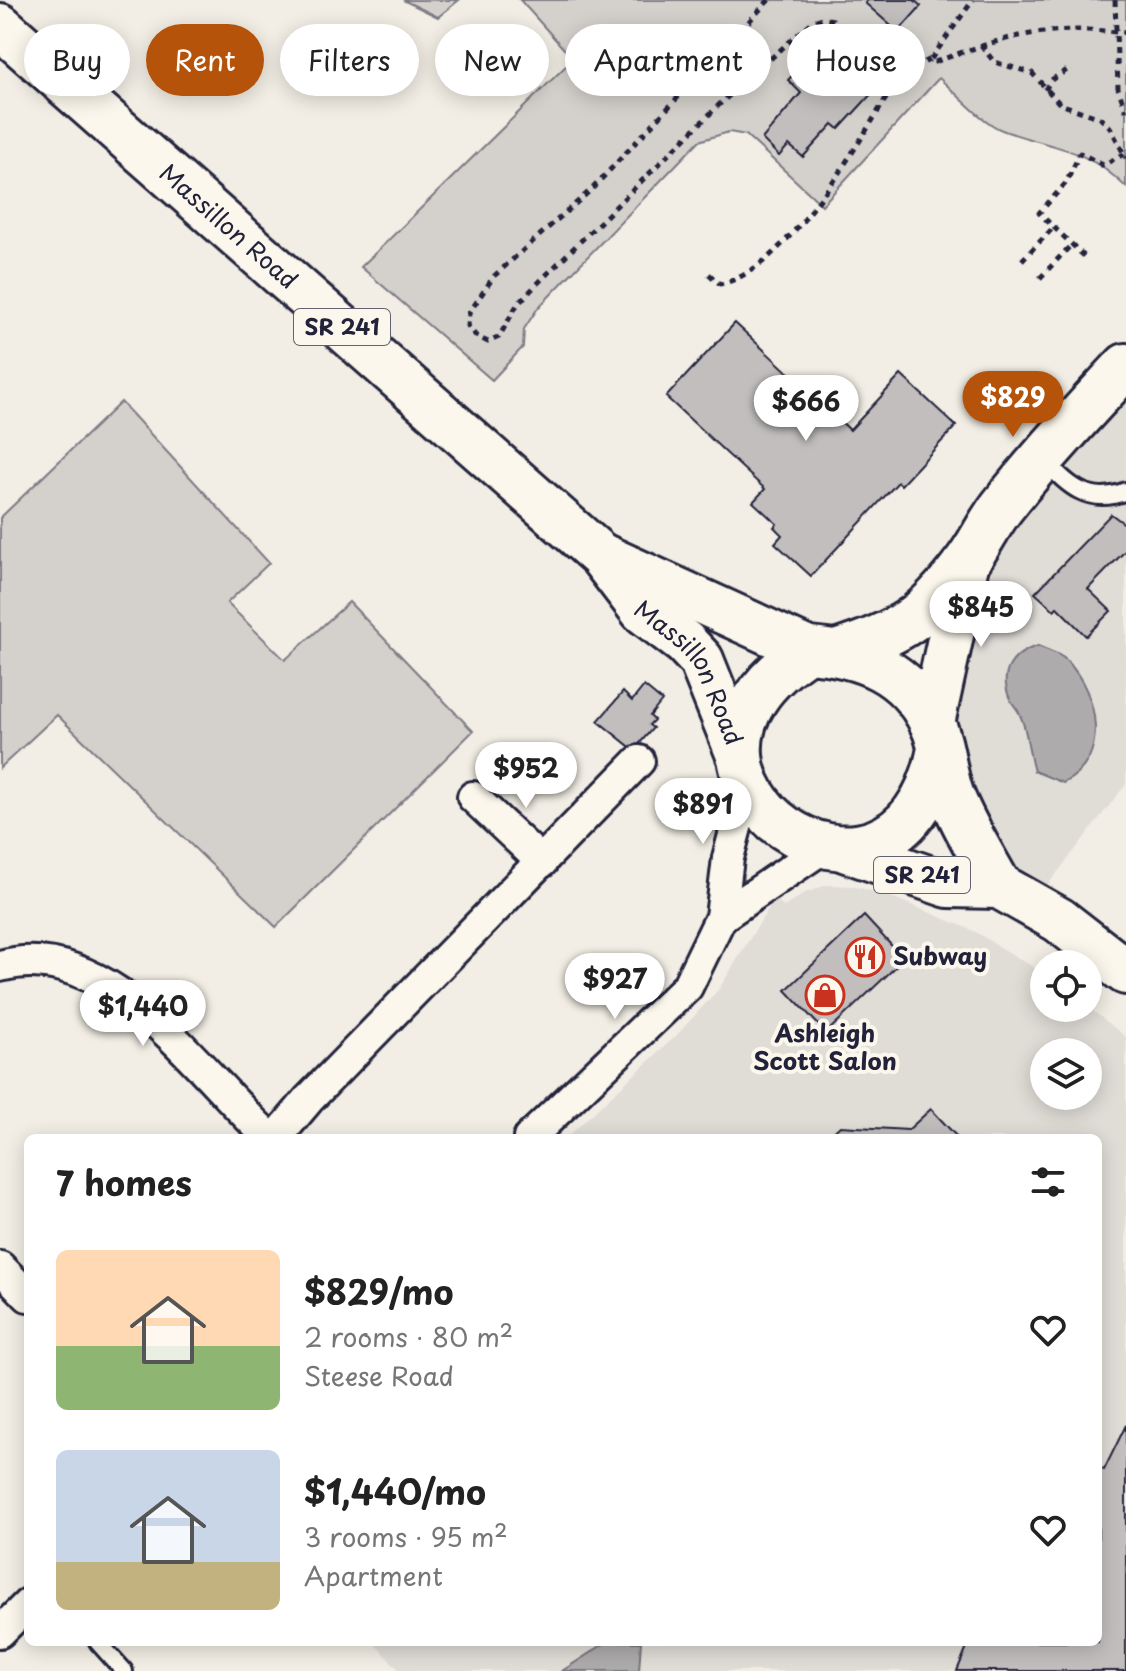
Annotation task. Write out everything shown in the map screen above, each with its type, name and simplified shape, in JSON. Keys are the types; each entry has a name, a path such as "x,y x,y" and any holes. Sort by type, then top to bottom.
{"main road":[{"name":"Massillon Road","path":"0,26 601,556 643,611 685,643 701,660 743,770"},
{"path":"743,770 742,719 754,695 774,674 823,651 885,638 906,626 967,563 992,519 1042,457 1126,366"},
{"name":"Massillon Road","path":"601,556 823,651"},
{"path":"836,848 891,835 909,819 928,793 967,563"},
{"name":"SR 241","path":"823,651 882,666 897,677 936,736 950,789 965,828 999,886"},
{"name":"SR 241","path":"743,770 775,821 792,835 948,885 999,886 1059,920 1126,972"}],"street":[{"path":"279,1134 309,1099 639,761"},
{"path":"533,1134 673,1005 699,968 721,917 743,770"},
{"path":"473,797 542,862"},
{"path":"721,917 836,848"},
{"path":"0,966 17,962 48,963 77,971 105,984 168,1034 266,1134"},
{"path":"0,1267 24,1292"},
{"path":"0,1632 24,1608"}],"lane":[{"path":"1042,457 1065,484 1088,495 1103,497 1126,491"},
{"path":"102,1646 124,1671"}],"path":[{"path":"769,0 593,188 494,276 469,313 468,326 476,336 488,342 499,337 517,305 537,284 787,43"},
{"path":"925,62 931,59 973,0"},
{"path":"1115,0 1118,88 1126,111"},
{"path":"812,24 823,18 837,24"},
{"path":"931,59 935,62 981,45 1040,30 1126,33"},
{"path":"981,45 994,62 1032,73 1060,104 1100,118 1110,127 1125,156 1103,165 1080,153 1066,183 1039,213 1084,256"},
{"path":"1045,90 1051,80 1069,69"},
{"path":"709,274 720,284 737,281 795,229 838,176 887,96"},
{"path":"1022,260 1054,227"},
{"path":"1040,278 1072,244"}],"shaded area":[{"path":"403,0 459,0 438,17"},
{"path":"520,0 1126,0 1126,187 1096,163 1081,156 994,126 939,78 925,93 925,24 787,24 787,96 922,96 822,205 746,135 729,132 699,141 538,308 524,329 523,347 492,380 361,267 535,96 549,96 549,83 565,67 565,96 771,96 771,24 565,24 565,50 549,32 549,24 542,24"},
{"path":"1126,366 1126,784 1033,904 999,886 937,690 967,563"},
{"path":"121,402 269,563 227,603 285,660 349,602 473,731 276,927 57,715 0,768 0,518"},
{"path":"1038,646 1066,660 1086,690 1092,707 1094,743 1088,759 1078,772 1063,783 1034,771 1023,721 1007,689 1010,665 1021,653"},
{"path":"827,885 852,886 887,895 974,931 1030,965 1030,1022 1102,1022 1102,1018 1126,1037 1126,1671 400,1671 377,1646 1102,1646 1102,1134 570,1134 676,1036 719,989 775,898 784,907 805,893"},
{"path":"601,1646 641,1646 639,1671 562,1671"}],"building":[{"path":"868,0 914,0 921,6 905,24 889,24 865,3"},
{"path":"798,96 869,96 839,129 833,124 803,157 789,145 779,156 762,139"},
{"path":"735,323 850,430 901,375 956,426 901,485 898,482 811,576 775,543 782,535 774,527 777,524 753,502 765,489 666,397"},
{"path":"1111,514 1126,525 1126,550 1088,589 1111,611 1086,636 1057,607 1054,610 1035,593"},
{"path":"644,686 662,701 650,716 654,720 649,725 653,728 634,750 598,721 623,692 632,701"},
{"path":"864,916 904,959 826,1033 786,990"},
{"path":"931,1109 954,1134 831,1134 840,1126 908,1130"},
{"path":"1126,1425 1126,1671 957,1671 967,1646 1102,1646 1104,1470"}],"place":[{"name":"Subway","path":"865,957"},
{"name":"Ashleigh Scott Salon","path":"825,995"}]}
